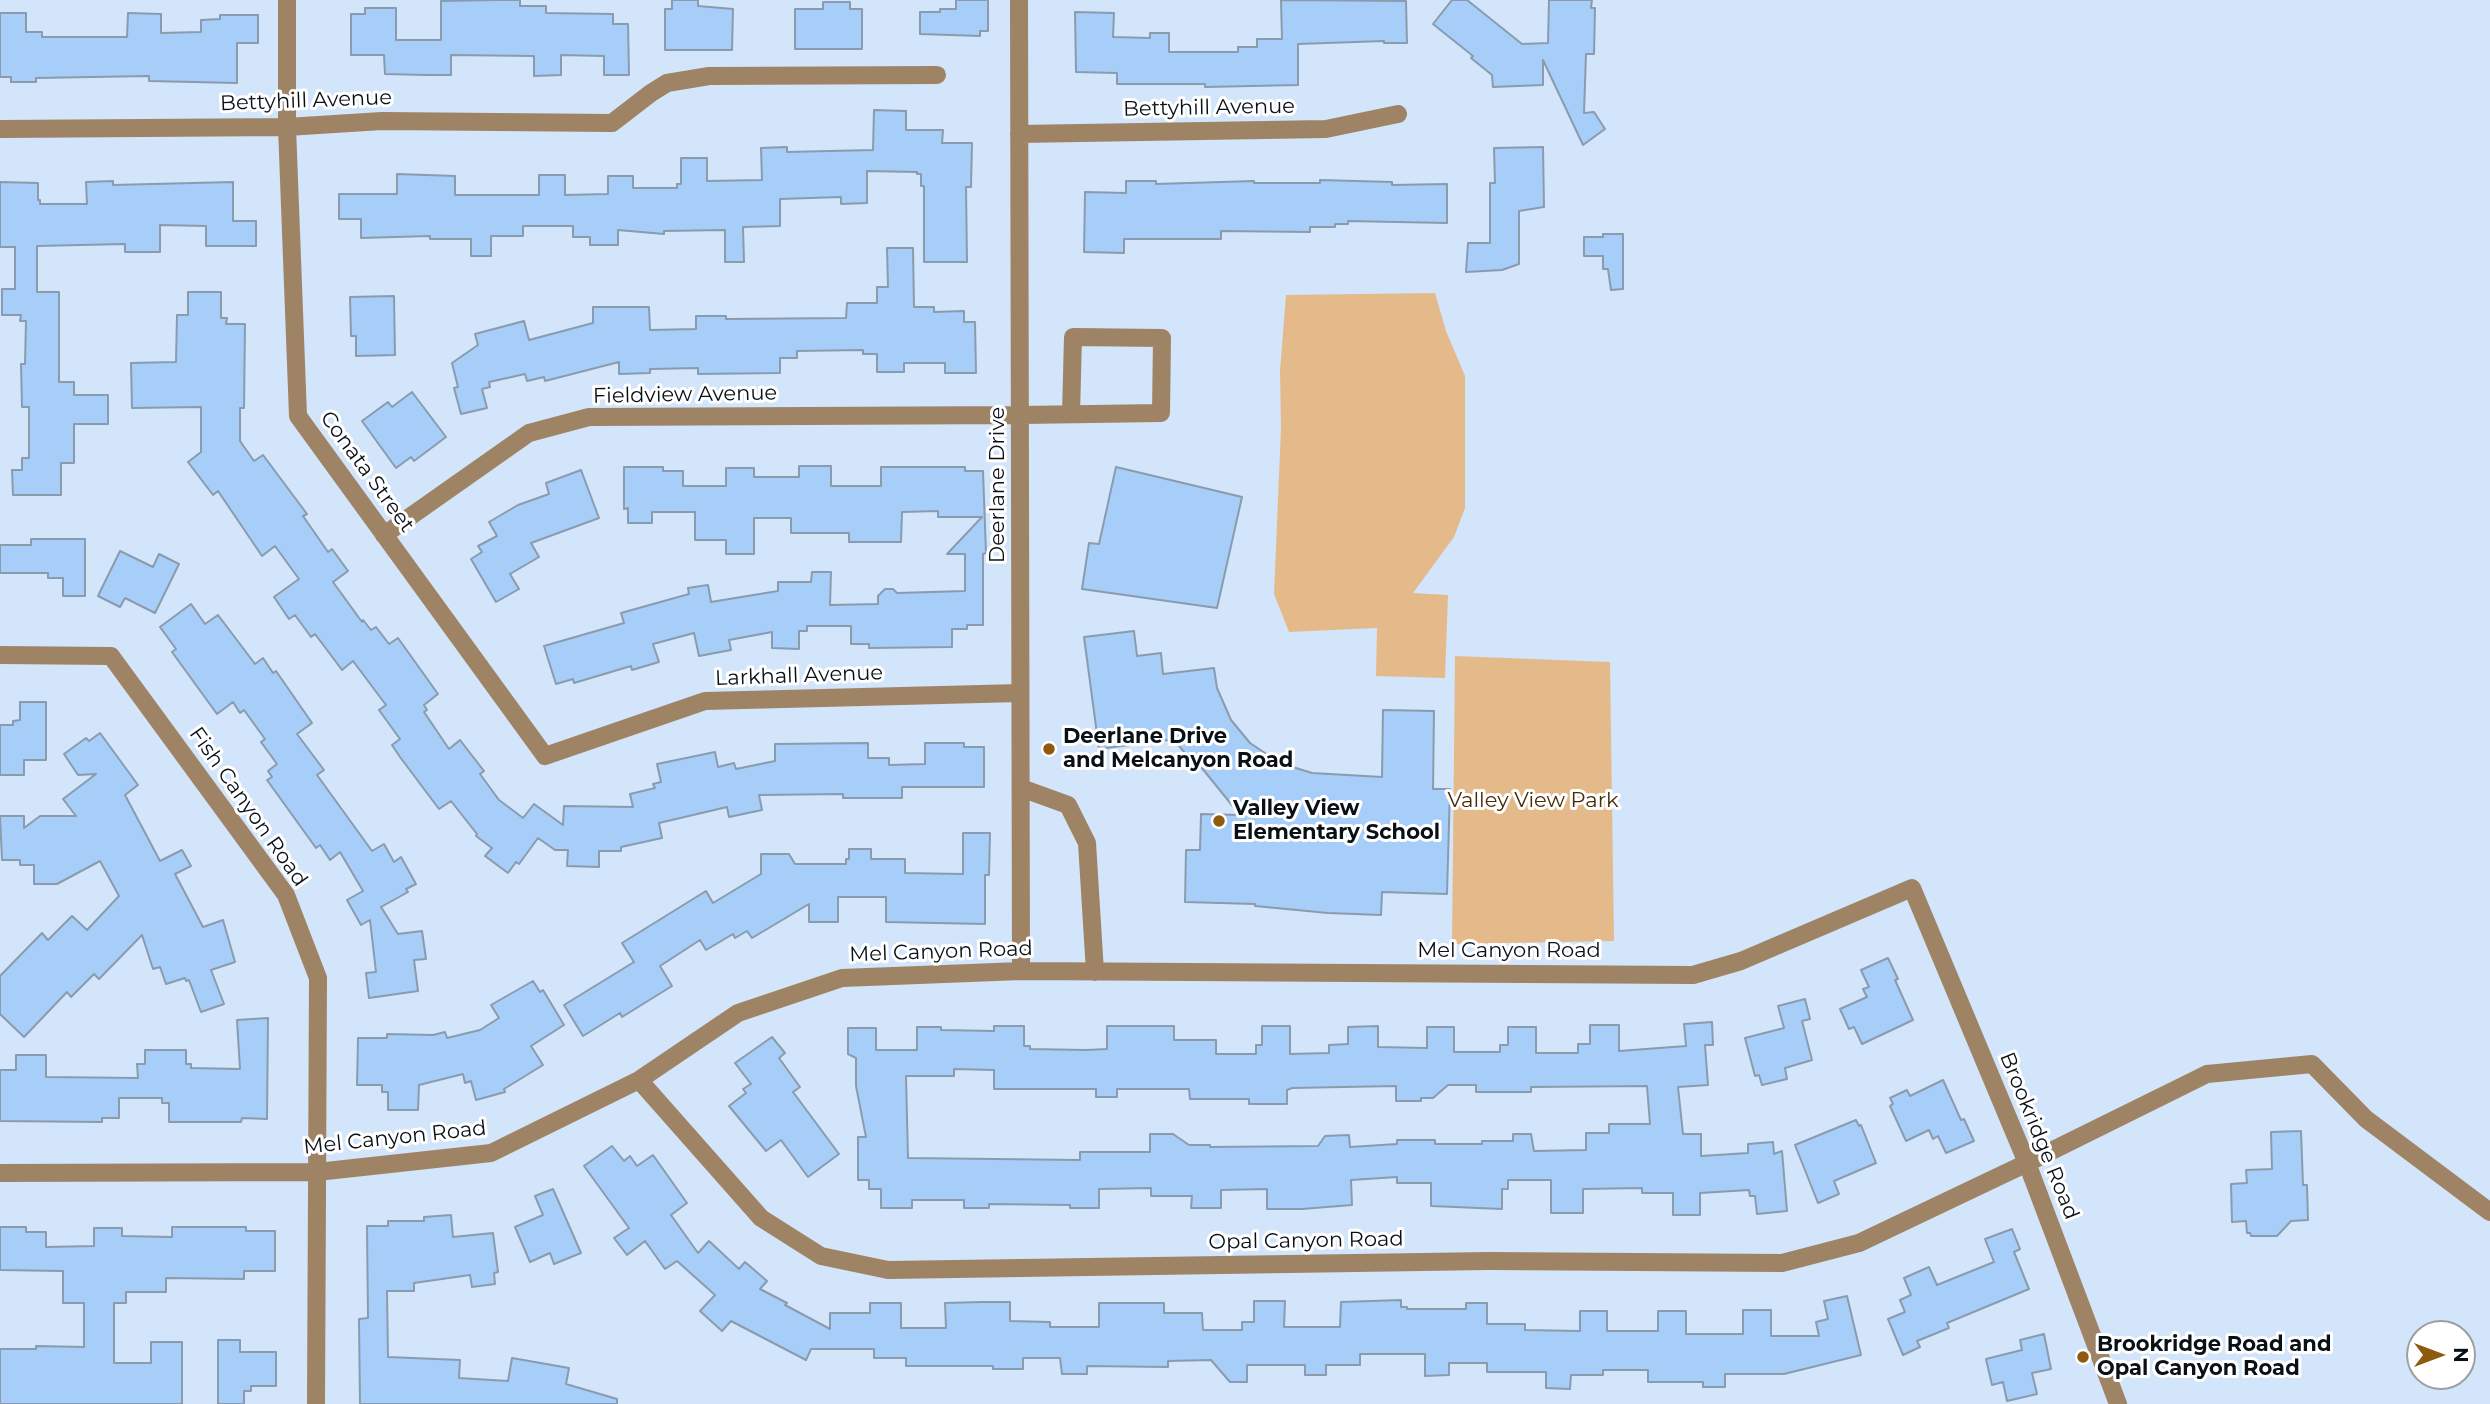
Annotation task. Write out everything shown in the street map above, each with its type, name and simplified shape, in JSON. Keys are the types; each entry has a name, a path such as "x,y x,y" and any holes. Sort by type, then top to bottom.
{"street":[{"name":"Conata Street","path":"286,0 287,127 298,416 545,756"},
{"name":"Deerlane Drive","path":"1019,0 1021,971"},
{"name":"Bettyhill Avenue","path":"0,129 287,127 382,121 612,124 667,83 709,75 937,75"},
{"name":"Bettyhill Avenue","path":"1019,134 1326,129 1398,114"},
{"name":"Fieldview Avenue","path":"384,535 528,433 589,417 1021,415 1071,414 1161,412 1162,338 1073,337 1071,414"},
{"name":"Fish Canyon Road","path":"0,655 111,656 286,895 318,978 316,1404"},
{"name":"Larkhall Avenue","path":"545,756 705,701 1020,693"},
{"path":"1021,788 1068,805 1087,843 1096,972"},
{"name":"Mel Canyon Road","path":"0,1173 317,1172 491,1153 639,1080 738,1013 842,978 1021,971 1693,975 1741,961 1912,888"},
{"name":"Brookridge Road","path":"1912,888 2027,1163 2118,1404"},
{"name":"Opal Canyon Road","path":"639,1080 761,1218 821,1256 888,1270 1489,1261 1782,1263 1859,1243 2207,1074 2312,1065 2366,1119 2490,1212"}],"green space":[{"path":"1435,293 1446,331 1465,376 1465,508 1454,537 1413,593 1448,595 1445,678 1376,676 1377,628 1289,632 1274,594 1281,428 1280,371 1286,295"},
{"name":"Valley View Park","path":"1455,656 1610,662 1614,941 1452,944"}],"building":[{"path":"520,0 520,6 546,6 546,13 613,14 613,24 628,24 629,75 604,75 604,56 561,55 561,75 534,76 534,56 451,55 451,75 426,75 385,74 384,55 351,55 351,14 365,14 365,8 396,8 396,40 441,40 441,1"},
{"path":"672,0 698,0 698,6 733,9 732,50 665,50 665,9 672,9"},
{"path":"956,0 988,0 988,31 980,31 980,36 920,34 920,12 956,9"},
{"path":"1281,0 1406,1 1407,43 1384,41 1298,44 1298,85 1205,87 1205,84 1117,84 1117,73 1076,72 1075,12 1114,13 1113,37 1150,38 1150,33 1169,33 1169,52 1238,52 1238,47 1257,47 1257,39 1282,39"},
{"path":"1452,0 1467,0 1522,44 1548,43 1549,0 1592,0 1591,8 1595,8 1594,54 1586,54 1584,113 1594,112 1605,129 1583,145 1543,60 1543,85 1493,87 1492,75 1433,24"},
{"path":"823,2 850,2 850,9 862,9 862,49 795,49 795,9 823,9"},
{"path":"0,13 26,13 26,32 42,32 42,37 127,37 128,13 161,14 161,33 201,32 201,20 220,19 220,15 258,15 258,43 237,43 237,83 149,81 149,76 36,78 36,82 11,82 11,77 0,77"},
{"path":"874,110 906,111 906,130 943,130 942,143 972,143 971,187 966,187 967,262 924,262 924,186 921,186 921,174 917,172 867,171 867,203 841,204 841,197 780,199 780,226 743,227 744,262 725,262 725,230 664,231 664,234 618,230 618,245 590,245 590,237 573,237 573,226 523,226 523,236 491,236 491,256 471,256 471,239 430,239 430,236 361,238 361,219 339,219 339,194 397,194 397,174 455,176 455,195 539,195 539,175 565,175 565,195 608,194 608,176 633,176 633,188 677,188 677,184 681,184 681,158 707,158 707,181 762,180 761,148 787,147 787,152 873,150"},
{"path":"1543,147 1544,207 1519,211 1519,264 1502,270 1466,272 1468,243 1490,243 1490,183 1495,183 1494,148"},
{"path":"1320,180 1392,182 1392,185 1447,184 1447,223 1348,221 1348,224 1335,224 1335,227 1310,227 1310,232 1221,231 1221,239 1124,239 1124,253 1084,252 1085,192 1126,193 1126,181 1156,181 1156,184 1254,181 1320,183"},
{"path":"113,181 113,185 233,182 233,221 256,221 256,246 206,246 206,226 160,225 160,252 125,252 125,244 37,246 37,292 59,292 59,382 74,382 74,395 108,395 108,424 74,424 74,463 61,463 61,495 13,495 12,470 22,470 22,458 29,458 29,407 22,407 21,364 25,364 26,321 20,321 21,315 2,315 2,289 15,289 15,247 0,247 0,182 38,183 40,204 87,204 86,182"},
{"path":"1603,234 1623,234 1623,289 1611,290 1608,269 1603,269 1603,256 1584,256 1584,237 1603,237"},
{"path":"887,248 913,248 914,307 934,307 934,312 964,311 964,322 975,322 976,373 945,373 945,363 904,363 904,372 877,372 877,354 863,354 863,350 797,351 797,358 780,358 780,373 698,374 698,368 650,369 650,373 619,374 619,362 545,381 544,377 527,381 525,374 489,382 490,387 482,389 487,408 461,414 454,388 458,387 452,363 478,345 475,334 524,321 529,340 593,323 593,307 649,307 650,330 696,329 696,316 726,316 726,319 846,318 847,303 877,303 877,287 888,287"},
{"path":"188,292 221,292 221,318 227,318 226,324 245,324 244,408 240,408 240,441 254,461 263,455 307,514 303,516 328,552 332,549 348,571 333,582 362,622 363,620 371,630 376,627 389,644 398,638 438,694 424,705 427,710 424,712 449,749 460,740 484,771 480,774 499,800 523,818 534,804 563,825 564,806 633,807 630,794 655,788 653,784 661,782 657,764 715,752 718,767 734,763 736,769 775,761 775,744 868,743 868,758 889,758 889,765 925,764 925,743 964,743 964,747 984,747 984,787 902,787 902,798 843,798 843,794 759,795 762,810 729,817 727,807 659,823 662,838 621,847 621,851 599,851 599,867 567,866 568,850 555,850 538,838 519,864 516,862 508,873 485,856 492,848 476,836 451,801 439,809 400,757 392,745 400,739 379,710 386,705 353,661 342,670 315,634 311,637 295,615 289,619 274,597 299,579 275,546 262,556 218,491 213,495 188,462 201,452 201,407 132,408 131,363 176,362 177,315 188,315"},
{"path":"394,296 395,355 356,356 356,336 351,336 350,297"},
{"path":"412,392 446,437 414,461 411,457 396,468 362,421 388,402 392,407"},
{"path":"799,466 831,466 831,486 881,486 881,467 965,467 965,471 983,471 986,553 983,554 983,625 952,629 952,647 869,648 869,644 851,644 851,626 807,626 807,631 799,631 799,649 772,648 772,632 729,640 731,650 699,656 694,633 653,644 659,662 632,670 631,666 574,683 573,679 556,684 544,646 624,623 621,613 689,594 688,588 708,585 711,602 778,591 778,582 811,582 812,572 831,572 830,605 878,604 878,596 885,589 893,589 897,593 965,591 965,554 947,554 982,517 938,517 938,511 902,512 901,542 849,542 849,533 791,533 791,518 754,518 754,554 726,554 726,540 695,540 695,512 652,512 652,523 628,523 628,508 624,509 624,467 663,467 663,471 683,471 683,486 726,486 726,468 754,468 754,477 799,477"},
{"path":"1116,467 1242,497 1217,608 1082,589 1089,543 1099,544"},
{"path":"581,470 599,518 531,543 539,557 510,574 519,589 496,602 471,559 482,552 478,546 497,536 489,522 518,505 549,494 546,483"},
{"path":"31,539 85,539 85,596 63,596 63,578 48,578 48,573 0,573 0,545 31,545"},
{"path":"120,551 153,567 159,554 179,564 155,613 125,598 120,607 98,596"},
{"path":"191,604 205,624 218,615 255,664 263,658 273,673 276,671 312,723 297,734 324,770 317,775 372,851 384,844 394,862 401,857 416,884 406,889 408,892 381,907 398,934 422,931 426,959 414,960 418,991 369,998 366,973 376,972 370,920 361,925 347,900 363,891 340,852 330,860 320,845 316,848 267,780 272,777 268,771 277,764 261,742 265,739 244,710 240,713 233,702 217,714 172,652 176,649 160,627"},
{"path":"1134,631 1137,656 1161,653 1163,674 1214,668 1217,688 1231,720 1250,743 1280,763 1312,773 1382,777 1383,710 1434,711 1433,789 1450,789 1447,894 1382,892 1381,915 1328,913 1255,904 1185,902 1186,850 1200,850 1201,814 1240,815 1201,767 1198,769 1175,741 1171,744 1168,740 1099,749 1084,637"},
{"path":"20,702 46,702 46,760 24,760 24,775 0,775 0,725 13,725 13,721 20,720"},
{"path":"100,733 138,785 125,795 160,861 182,850 191,866 175,874 203,927 223,920 235,962 211,970 224,1004 201,1012 189,980 186,981 185,978 166,984 160,967 153,969 142,935 99,979 94,974 71,997 67,992 24,1037 0,1014 0,976 42,933 48,940 72,916 87,930 119,896 100,861 57,884 34,884 34,865 20,865 20,860 2,860 0,816 24,816 24,828 40,816 76,816 63,799 96,774 78,775 64,754 86,738 89,741"},
{"path":"963,833 990,833 989,875 985,875 985,924 886,922 886,897 838,897 838,922 809,922 809,904 752,938 747,931 735,938 733,934 706,950 700,940 660,966 672,986 622,1017 620,1013 583,1036 564,1005 634,962 622,943 706,891 713,903 761,874 761,854 789,854 795,864 846,864 849,849 871,849 871,859 905,859 905,873 963,874"},
{"path":"1888,958 1913,1020 1862,1044 1854,1027 1849,1029 1840,1009 1867,997 1863,989 1869,987 1861,970"},
{"path":"533,981 540,992 543,990 564,1025 531,1046 543,1065 504,1089 505,1092 476,1100 471,1081 465,1083 463,1074 419,1085 418,1110 388,1110 388,1092 382,1092 382,1085 357,1085 358,1038 387,1038 387,1034 433,1035 445,1032 447,1038 480,1030 499,1018 491,1005"},
{"path":"1805,999 1810,1019 1802,1021 1812,1060 1785,1068 1787,1079 1762,1085 1759,1075 1755,1076 1745,1038 1784,1028 1778,1006"},
{"path":"268,1018 267,1119 242,1118 241,1122 169,1122 169,1103 162,1103 162,1098 119,1098 119,1118 102,1118 102,1122 0,1121 0,1070 16,1070 16,1055 46,1055 46,1077 138,1078 137,1064 145,1064 145,1050 186,1050 186,1064 191,1064 191,1068 240,1069 237,1020"},
{"path":"1712,1022 1713,1045 1705,1045 1708,1085 1678,1087 1683,1134 1701,1134 1701,1156 1748,1153 1748,1144 1773,1142 1774,1154 1782,1151 1787,1211 1757,1214 1755,1196 1750,1196 1749,1190 1700,1193 1700,1215 1673,1215 1673,1193 1642,1193 1642,1188 1583,1189 1583,1213 1551,1213 1551,1180 1508,1180 1508,1189 1502,1189 1502,1209 1431,1206 1431,1183 1397,1183 1397,1177 1351,1180 1352,1205 1302,1209 1267,1209 1267,1189 1221,1190 1221,1208 1191,1208 1192,1196 1151,1196 1151,1188 1099,1189 1099,1208 989,1204 989,1208 964,1208 964,1200 912,1200 912,1208 881,1208 881,1189 869,1189 869,1180 858,1180 858,1137 866,1137 856,1086 856,1058 848,1054 848,1028 876,1028 876,1050 917,1050 917,1027 994,1031 994,1026 1024,1026 1024,1046 1030,1046 1030,1049 1086,1050 1107,1049 1107,1026 1174,1026 1174,1040 1216,1040 1216,1054 1256,1054 1256,1045 1262,1045 1262,1026 1290,1026 1290,1054 1329,1053 1329,1045 1348,1044 1348,1027 1378,1026 1378,1047 1427,1048 1427,1027 1454,1027 1454,1052 1500,1052 1500,1045 1508,1045 1508,1027 1536,1027 1536,1053 1578,1053 1578,1044 1590,1044 1590,1025 1619,1025 1619,1051 1686,1046 1684,1024","holes":["954,1069 994,1070 994,1089 1096,1089 1096,1097 1117,1097 1117,1089 1189,1089 1190,1099 1249,1099 1249,1104 1287,1104 1287,1090 1292,1088 1396,1086 1396,1101 1421,1101 1421,1098 1433,1098 1448,1085 1476,1085 1476,1092 1531,1092 1531,1087 1647,1086 1650,1124 1609,1124 1609,1133 1586,1133 1586,1150 1534,1151 1531,1134 1513,1134 1513,1141 1482,1141 1482,1144 1435,1144 1435,1140 1397,1140 1397,1144 1350,1147 1349,1135 1325,1136 1318,1146 1210,1147 1189,1145 1173,1134 1150,1134 1150,1152 1080,1152 1080,1160 908,1158 906,1076 954,1076"]},
{"path":"772,1037 785,1053 779,1058 800,1087 793,1092 839,1154 808,1177 781,1140 766,1151 729,1106 746,1093 743,1089 751,1084 735,1063"},
{"path":"1943,1080 1974,1141 1946,1153 1938,1136 1933,1139 1929,1130 1906,1141 1890,1106 1893,1104 1890,1098 1907,1090 1910,1096"},
{"path":"1856,1120 1859,1126 1861,1125 1876,1163 1834,1181 1839,1194 1818,1203 1795,1145"},
{"path":"2301,1131 2303,1185 2307,1185 2308,1220 2291,1221 2277,1236 2251,1236 2247,1233 2246,1221 2232,1222 2231,1184 2247,1183 2246,1170 2272,1169 2271,1132"},
{"path":"612,1146 624,1161 630,1156 637,1166 653,1155 687,1203 671,1215 698,1253 709,1241 739,1269 745,1262 767,1281 760,1289 830,1329 830,1313 870,1313 870,1303 901,1303 901,1328 946,1328 945,1303 1010,1302 1010,1321 1050,1322 1050,1327 1099,1327 1099,1303 1164,1303 1164,1313 1202,1313 1203,1330 1242,1330 1242,1322 1254,1322 1254,1301 1285,1301 1284,1327 1340,1327 1341,1302 1401,1300 1401,1307 1407,1309 1466,1309 1466,1303 1487,1303 1487,1324 1525,1324 1525,1330 1580,1331 1580,1311 1607,1311 1607,1331 1658,1331 1658,1311 1686,1311 1686,1334 1743,1334 1743,1310 1771,1310 1771,1336 1819,1336 1816,1322 1828,1319 1824,1301 1847,1296 1861,1355 1784,1374 1725,1374 1725,1387 1703,1387 1703,1382 1648,1382 1648,1370 1603,1370 1603,1375 1571,1375 1570,1389 1546,1388 1546,1372 1487,1372 1487,1363 1449,1363 1449,1375 1425,1376 1425,1354 1360,1354 1360,1365 1326,1365 1326,1375 1305,1375 1305,1365 1247,1365 1247,1382 1230,1382 1211,1360 1168,1361 1168,1367 1087,1366 1087,1374 1062,1374 1060,1358 1023,1358 1023,1369 993,1369 993,1366 906,1366 906,1358 874,1358 874,1349 811,1349 806,1360 731,1321 722,1331 700,1311 715,1295 677,1261 665,1269 645,1241 627,1255 614,1238 629,1228 584,1166"},
{"path":"553,1189 581,1253 554,1264 550,1253 530,1262 515,1227 543,1215 535,1196"},
{"path":"451,1215 453,1237 493,1233 498,1272 494,1273 495,1284 472,1287 470,1275 414,1283 414,1291 387,1291 388,1357 460,1360 459,1378 508,1381 512,1358 569,1368 566,1384 617,1399 617,1404 360,1404 359,1319 368,1318 367,1226 388,1226 388,1221 424,1221 424,1217"},
{"path":"0,1227 26,1227 26,1232 46,1232 46,1247 94,1246 94,1228 122,1228 122,1236 172,1237 172,1227 246,1227 246,1231 275,1231 275,1271 244,1271 244,1279 166,1278 166,1292 126,1292 126,1303 114,1303 114,1363 151,1363 151,1342 182,1342 182,1404 0,1404 0,1349 36,1349 36,1346 84,1347 84,1303 63,1303 63,1271 0,1270"},
{"path":"2012,1229 2020,1249 2014,1252 2029,1289 1947,1323 1949,1328 1917,1341 1920,1347 1903,1355 1888,1319 1905,1312 1900,1300 1911,1295 1904,1278 1929,1267 1937,1285 1994,1262 1985,1239"},
{"path":"2044,1334 2051,1369 2032,1373 2037,1394 2007,1401 2003,1382 1992,1385 1986,1359 2022,1350 2020,1340"},
{"path":"218,1340 240,1340 240,1352 276,1352 276,1386 251,1386 251,1391 244,1391 244,1404 218,1404"}],"place":[{"name":"Deerlane Drive and Melcanyon Road","path":"1049,749"},
{"name":"Valley View Elementary School","path":"1219,821"},
{"name":"Brookridge Road and Opal Canyon Road","path":"2083,1357"}]}
